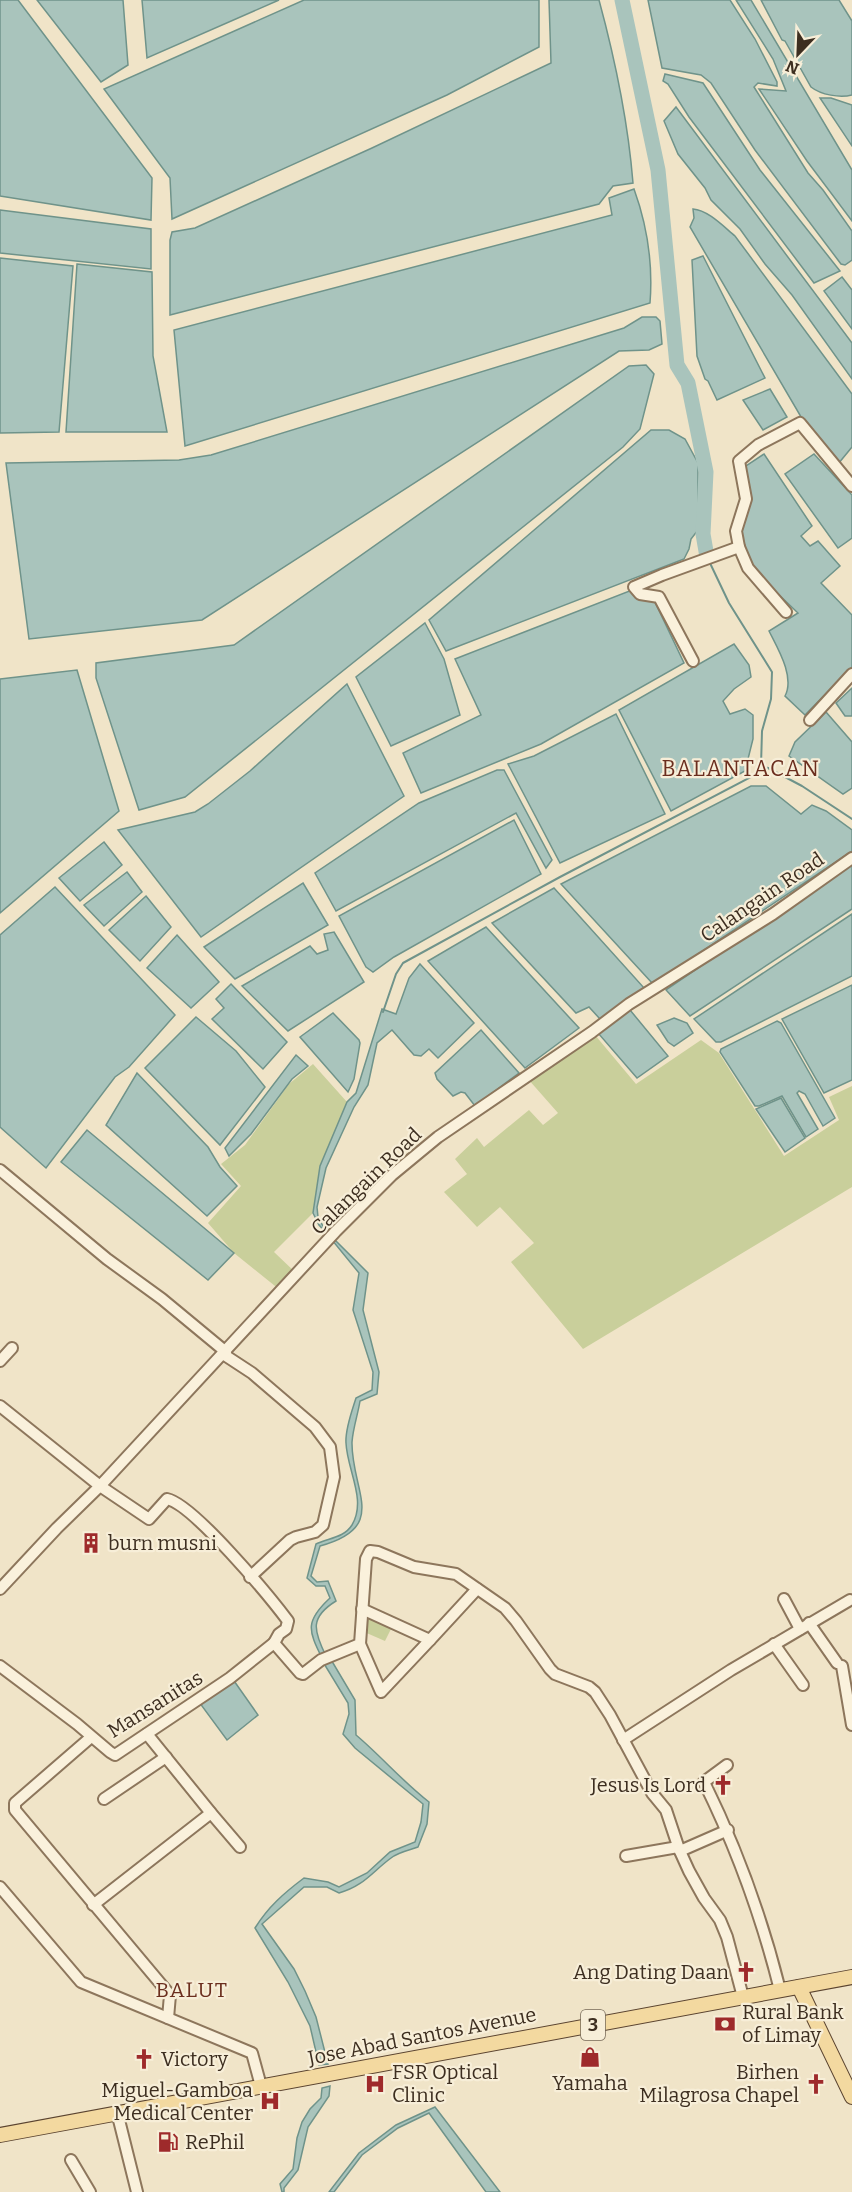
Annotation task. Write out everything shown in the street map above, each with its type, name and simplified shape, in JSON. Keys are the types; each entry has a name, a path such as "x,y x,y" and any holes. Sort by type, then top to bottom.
{"main road":[{"name":"Jose Abad Santos Avenue","path":"0,2135 852,1977"},
{"path":"799,1987 852,2097"}],"street":[{"path":"786,612 748,568 739,548 736,531 746,499 739,461 758,445 800,423 852,486"},
{"path":"693,661 659,597 640,594 634,587 739,548"},
{"path":"810,720 852,674"},
{"name":"Calangain Road","path":"0,1589 392,1175 438,1137 592,1032 629,1004 773,914 852,858"},
{"path":"0,1170 107,1259 162,1299 252,1373 327,1440 332,1452 334,1477 323,1525 315,1532 290,1540 250,1577"},
{"path":"0,1406 100,1486 149,1519 167,1499 173,1500 220,1541 288,1621 286,1629 279,1634 274,1643 303,1674 326,1658 360,1644"},
{"path":"477,1589 381,1692 360,1644 366,1559 370,1551 414,1567 456,1574 505,1608 555,1674 573,1680 595,1692 610,1715 652,1793 666,1810 679,1849 704,1898 720,1920 727,1937 743,1997"},
{"path":"784,1599 840,1665 852,1725"},
{"path":"623,1740 774,1644 850,1600"},
{"path":"362,1609 430,1640"},
{"name":"Mansanitas","path":"0,1666 77,1724 90,1738 115,1755 230,1678 274,1643"},
{"path":"774,1644 803,1685"},
{"path":"147,1734 240,1847"},
{"path":"90,1738 15,1803 15,1810 170,1995 168,2018"},
{"path":"104,1799 166,1757"},
{"path":"727,1765 704,1782 728,1830 762,1923 780,1990"},
{"path":"93,1905 211,1813"},
{"path":"626,1856 679,1849 728,1830"},
{"path":"0,1887 81,1982 252,2053 261,2086"},
{"path":"117,2112 137,2192"},
{"path":"71,2160 90,2192"}],"green space":[{"path":"595,1035 636,1084 701,1040 719,1053 784,1156 839,1120 829,1097 852,1086 852,1187 583,1349 511,1262 534,1243 500,1207 477,1227 444,1192 467,1174 455,1159 477,1138 484,1147 529,1110 543,1125 558,1113 528,1079"},
{"path":"313,1064 347,1102 320,1166 313,1213 274,1252 296,1273 280,1290 234,1253 208,1223 241,1186 221,1164 245,1145 289,1084"},
{"path":"363,1611 393,1625 385,1641 362,1631"}],"water":[{"path":"0,0 18,0 152,178 151,220 0,196"},
{"path":"37,0 123,0 128,65 101,82"},
{"path":"142,0 279,0 147,58"},
{"path":"304,0 539,0 539,47 447,95 172,219 170,178 104,89"},
{"path":"549,0 599,0 620,90 633,183 613,186 599,204 170,315 170,240 172,232 195,228 372,148 551,63"},
{"path":"648,0 730,0 755,39 777,82 777,86 758,83 754,87 808,173 852,231 852,260 845,265 841,264 755,150 711,83 701,75 662,68"},
{"path":"736,0 751,0 852,170 852,221 807,161 759,89 786,91 773,59"},
{"path":"761,0 839,0 852,21 852,95 831,95 811,87"},
{"path":"665,74 703,83 760,170 840,271 814,283 689,117 668,84 663,81"},
{"path":"820,98 831,98 852,105 852,146"},
{"path":"676,107 852,343 852,379 792,295 765,264 740,229 711,200 705,188 678,154 664,121"},
{"path":"634,189 648,245 651,274 650,303 185,446 174,330 612,215 609,198"},
{"path":"693,209 710,216 735,236 852,394 852,447 838,464 804,422 690,227 694,218"},
{"path":"0,210 151,229 151,269 0,253"},
{"path":"703,256 765,378 717,400 705,379 697,356 692,260"},
{"path":"0,258 73,266 59,432 0,433"},
{"path":"77,264 152,272 153,356 167,432 66,432"},
{"path":"842,277 852,290 852,329 824,291"},
{"path":"642,317 656,317 660,321 662,344 649,350 619,351 202,620 29,639 6,463 179,460 211,455 624,328"},
{"path":"646,365 654,374 640,429 623,447 185,797 139,810 96,678 96,663 234,645 629,366"},
{"path":"770,389 787,417 763,430 743,400"},
{"path":"651,430 669,430 685,439 698,463 698,530 691,539 684,559 446,651 429,620"},
{"path":"764,454 812,526 801,536 810,546 818,541 840,566 821,583 852,615 852,667 805,715 785,696 788,688 787,672 769,631 798,613 748,565 739,534 743,468"},
{"path":"814,454 852,495 852,538 838,548 785,474"},
{"path":"632,590 653,598 684,663 541,744 421,793 403,753 481,715 455,659"},
{"path":"425,623 444,659 460,715 391,746 356,677"},
{"path":"734,644 749,665 751,677 734,689 723,701 730,714 745,709 753,715 753,739 745,771 671,811 619,710"},
{"path":"77,670 119,811 0,913 0,679"},
{"path":"347,684 404,796 201,937 118,830 195,812 208,804 250,771"},
{"path":"852,688 852,716 845,716 836,703"},
{"path":"826,712 852,742 852,788 843,794 789,756 795,742"},
{"path":"616,714 665,814 560,863 508,764 534,756"},
{"path":"497,770 504,770 552,860 546,868 516,813 336,911 315,873 419,803"},
{"path":"751,786 766,786 801,814 812,805 826,811 852,830 852,851 653,984 561,884"},
{"path":"514,820 541,874 394,957 373,972 366,967 339,916"},
{"path":"104,842 122,865 80,901 59,878"},
{"path":"852,863 852,909 690,1016 666,990"},
{"path":"127,872 142,892 104,926 84,905"},
{"path":"303,883 328,925 235,979 204,947"},
{"path":"55,887 175,1015 129,1067 115,1077 46,1168 0,1127 0,935"},
{"path":"554,888 645,989 600,1019 589,1007 576,1013 492,923"},
{"path":"146,896 171,927 140,961 109,930"},
{"path":"852,914 852,976 721,1042 716,1042 694,1019"},
{"path":"486,927 579,1028 525,1068 428,961"},
{"path":"334,932 364,982 288,1031 242,986 310,946 317,954 328,950 324,934"},
{"path":"177,935 219,982 191,1008 147,968"},
{"path":"420,964 474,1023 438,1058 429,1049 421,1056 414,1055 392,1030 377,1043 368,1085 354,1107 326,1168 317,1207 318,1217 332,1237 330,1237 319,1225 313,1213 320,1166 347,1102 356,1093 382,1009 396,1014 409,978"},
{"path":"231,984 287,1042 263,1069 212,1019 224,1008 216,999"},
{"path":"852,985 852,1080 824,1093 782,1019"},
{"path":"630,1010 668,1056 637,1078 598,1033"},
{"path":"333,1013 360,1043 354,1079 348,1092 300,1037"},
{"path":"196,1017 236,1051 265,1087 220,1145 145,1068"},
{"path":"674,1018 687,1023 693,1033 674,1046 668,1042 657,1025"},
{"path":"777,1021 781,1023 835,1118 823,1126 805,1094 799,1091 797,1093 818,1129 806,1137 782,1096 755,1106 720,1052 721,1049"},
{"path":"481,1030 519,1073 475,1106 465,1093 461,1092 453,1096 437,1079 435,1073"},
{"path":"296,1055 308,1066 292,1079 251,1134 229,1156 225,1148"},
{"path":"137,1073 208,1147 220,1167 237,1186 207,1216 106,1125"},
{"path":"781,1098 805,1138 785,1152 756,1109"},
{"path":"87,1130 234,1253 208,1280 61,1162"},
{"path":"333,1238 368,1273 363,1310 379,1372 377,1394 360,1401 352,1442 353,1460 362,1505 361,1518 354,1529 341,1538 320,1546 311,1576 317,1582 328,1581 336,1601 322,1613 316,1625 318,1639 326,1656 322,1658 311,1626 316,1613 330,1598 325,1586 316,1586 307,1578 316,1544 345,1533 352,1525 356,1515 357,1495 347,1453 347,1432 356,1398 372,1390 373,1372 353,1310 359,1273 332,1240"},
{"path":"330,1658 355,1700 356,1735 429,1802 427,1824 418,1847 394,1856 361,1883 348,1890 339,1893 327,1887 304,1887 262,1924 294,1969 316,2017 328,2064 319,2065 310,2026 288,1982 255,1928 265,1913 304,1878 328,1882 339,1887 367,1873 390,1852 415,1842 423,1804 355,1748 343,1734 349,1714 348,1703 323,1662"},
{"path":"232,1678 258,1715 227,1740 199,1702"},
{"path":"330,2086 329,2096 308,2127 298,2170 282,2192 280,2184 293,2169 297,2138 302,2122 321,2098 322,2088"},
{"path":"435,2107 500,2192 486,2192 429,2113 398,2128 362,2155 334,2192 329,2192 359,2153 396,2125"}],"waterway":[{"path":"622,0 658,170 677,365 688,383 706,472 703,534 707,557"},
{"path":"383,1012 396,974 403,963 560,877 768,768 761,766 762,731 771,699 772,672 729,603 709,561"},
{"path":"768,768 802,786 852,819"}],"place":[{"name":"burn musni","path":"91,1543"},
{"name":"Jesus Is Lord","path":"723,1785"},
{"name":"Ang Dating Daan","path":"746,1972"},
{"name":"Rural Bank of Limay","path":"725,2024"},
{"name":"Yamaha","path":"590,2057"},
{"name":"Victory","path":"144,2059"},
{"name":"FSR Optical Clinic","path":"375,2084"},
{"name":"Birhen Milagrosa Chapel","path":"816,2084"},
{"name":"Miguel-Gamboa Medical Center","path":"270,2101"},
{"name":"RePhil","path":"168,2142"}],"district":[{"name":"BALANTACAN","path":"741,768"},
{"name":"BALUT","path":"192,1990"}]}
